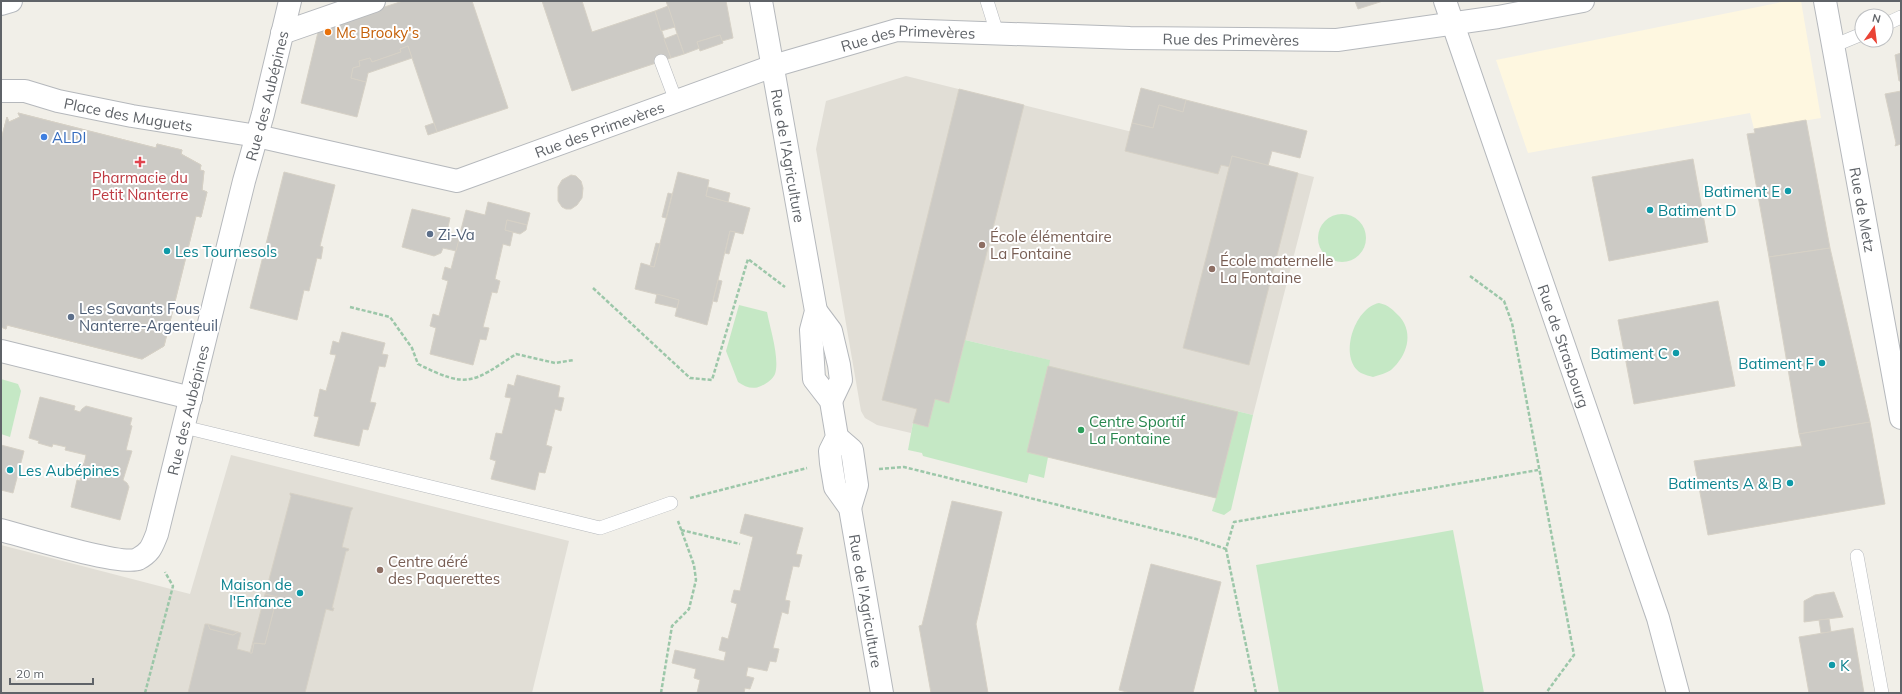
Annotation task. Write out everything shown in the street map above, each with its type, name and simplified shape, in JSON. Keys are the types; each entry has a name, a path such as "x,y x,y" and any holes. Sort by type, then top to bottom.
{"street":[{"path":"1,4 11,1"},
{"name":"Rue des Aubépines","path":"151,550 158,534 244,181 257,136 290,1"},
{"path":"282,33 374,1"},
{"name":"Rue de l'Agriculture","path":"761,1 816,311 811,330 814,380 831,401 837,437 852,450 857,485 850,508 882,693"},
{"name":"Rue de Strasbourg","path":"1445,1 1658,618 1678,693"},
{"name":"Rue des Primevères","path":"257,136 457,181 773,66 897,30 1130,38 1337,40 1452,24 1583,1"},
{"name":"Rue de Metz","path":"1824,1 1901,418"},
{"name":"Place des Muguets","path":"1,91 26,92 58,101 132,116 257,136"},
{"path":"1,351 191,398"},
{"path":"1,530 106,558 136,560 151,550"}],"lane":[{"path":"987,1 997,33"},
{"path":"1833,46 1854,37"},
{"path":"661,61 676,101"},
{"path":"184,427 600,528 671,503"},
{"path":"1857,556 1882,693"}],"path":[{"path":"593,288 690,378 712,380 748,259 788,289"},
{"path":"1470,276 1504,301 1512,323 1538,470 1574,655 1546,693"},
{"path":"350,307 390,317 412,348 418,364 438,374 466,381 480,377 516,354 556,363 574,360"},
{"path":"872,469 904,467 1196,539 1226,549"},
{"path":"661,693 672,626 689,609 696,580 694,566 671,503 808,468"},
{"path":"1256,693 1226,549 1234,522 1538,470"},
{"path":"681,530 740,544"},
{"path":"145,693 174,586 151,550"}],"shaded area":[{"path":"1787,1 1801,1 1821,118 1754,129 1750,113 1528,153 1496,60"},
{"name":"École élémentaire La Fontaine","path":"906,76 1314,177 1253,415 1048,366 1049,360 965,340 949,403 928,427 913,423 911,433 877,425 865,418 861,411 816,149 826,101"},
{"name":"Centre aéré des Paquerettes","path":"231,455 569,541 532,693 1,693 1,545 190,594"}],"green space":[{"path":"1337,214 1347,214 1356,218 1362,224 1366,233 1366,243 1362,252 1356,258 1347,262 1337,262 1328,258 1322,252 1318,243 1318,233 1322,224 1328,218"},
{"path":"1379,303 1388,306 1400,317 1407,330 1408,338 1405,352 1397,364 1391,370 1373,377 1361,373 1354,366 1350,346 1356,323 1362,314 1370,307"},
{"path":"739,305 767,312 772,335 776,360 775,374 767,383 755,388 738,382 726,351"},
{"name":"Centre Sportif La Fontaine","path":"965,340 1050,360 1049,366 1253,415 1231,510 1224,515 1212,511 1216,498 1048,457 1044,478 1029,474 1027,483 923,456 922,453 908,450 913,423 928,427 935,399 949,403"},
{"path":"1,379 18,384 21,391 10,437 1,434"},
{"path":"1453,530 1484,693 1279,693 1256,565"}],"building":[{"path":"403,1 472,1 508,108 437,132 408,46 400,49 401,52 372,62 370,58 359,61 360,66 353,68 351,78 366,82 357,117 301,103 319,28"},
{"path":"542,1 582,1 592,32 655,11 671,58 572,91"},
{"path":"666,1 726,1 733,38 722,41 720,35 697,42 700,48 684,54"},
{"path":"1355,1 1383,1 1358,9"},
{"path":"668,6 675,27 661,31 655,11"},
{"path":"677,34 684,54 671,58 664,39"},
{"path":"720,35 723,43 700,51 697,42"},
{"path":"408,46 412,58 368,73 366,82 351,78 353,68 360,66 359,61 370,58 372,62 401,52 400,49"},
{"path":"1901,53 1901,81 1899,81 1895,55"},
{"path":"1141,88 1186,100 1183,112 1159,105 1153,128 1132,123"},
{"path":"959,89 1024,105 949,403 935,399 928,427 913,423 917,409 882,400"},
{"path":"1901,91 1901,144 1895,146 1896,143 1885,94"},
{"path":"1186,100 1307,131 1300,158 1272,151 1268,166 1232,156 1230,167 1221,165 1218,174 1125,151 1132,123 1153,128 1159,105 1183,112"},
{"name":"Les Tournesols","path":"18,113 156,148 157,144 182,150 181,154 201,165 200,170 204,171 202,190 207,192 201,217 196,216 164,346 142,359 7,325 6,329 1,327 1,140 7,117 9,122 20,117","holes":["45,167 160,195 131,312 16,284"]},
{"name":"Les Tournesols","path":"18,113 156,148 157,144 182,150 181,154 201,165 200,170 204,171 202,190 207,192 201,217 196,216 164,346 142,359 7,325 6,329 1,327 1,140 7,117 9,122 20,117"},
{"name":"Batiment E","path":"1806,120 1830,248 1769,257 1747,134 1755,133 1754,129"},
{"path":"434,123 437,132 428,135 425,126"},
{"path":"1232,156 1298,173 1249,365 1183,348"},
{"name":"Batiment D","path":"1693,159 1708,242 1609,261 1592,177"},
{"path":"284,172 335,185 320,246 323,247 321,259 317,258 309,291 304,290 297,320 250,308"},
{"path":"678,172 709,180 706,196 750,208 743,234 730,231 707,325 675,316 679,300 635,289 641,263 654,267"},
{"path":"571,175 576,176 581,181 583,188 582,198 577,205 571,209 566,209 562,207 558,201 558,187 562,180"},
{"path":"708,187 730,193 728,202 706,196"},
{"path":"668,193 672,194 666,218 662,217"},
{"path":"488,202 530,213 527,225 507,220 505,230 513,232 510,246 503,244 495,279 500,281 497,293 492,292 483,327 489,328 486,340 480,339 473,365 430,354 436,328 430,326 433,314 439,316 448,281 442,279 445,267 451,269 466,210 485,215"},
{"name":"Zi-Va","path":"412,209 450,218 447,232 460,235 456,251 443,248 441,253 434,256 402,247"},
{"path":"507,220 527,225 526,230 520,234 505,230"},
{"path":"730,231 735,232 729,254 725,253"},
{"path":"656,243 660,244 654,267 650,266"},
{"name":"Batiment F","path":"1830,248 1870,422 1799,434 1769,257"},
{"path":"718,280 722,281 717,302 713,301"},
{"path":"657,294 679,300 677,308 655,303"},
{"name":"Batiment C","path":"1718,301 1735,386 1634,404 1618,320"},
{"path":"342,332 385,343 382,354 388,355 385,367 379,366 370,402 376,403 368,430 363,429 359,446 314,436 319,417 314,416 320,389 326,391 336,355 330,354 333,341 339,343"},
{"path":"1048,366 1238,412 1216,498 1027,452"},
{"path":"517,375 560,386 558,397 564,398 561,411 555,409 546,445 552,447 545,473 539,472 535,490 491,479 496,461 490,459 496,433 502,434 511,398 505,397 508,384 514,386"},
{"path":"40,397 75,406 74,410 80,412 86,406 132,418 130,425 132,426 126,450 132,451 123,480 129,487 120,520 71,507 77,480 80,481 81,475 79,475 86,455 65,450 66,447 53,444 52,447 38,443 39,441 29,438"},
{"name":"Batiments A & B","path":"1870,422 1885,504 1708,535 1694,461 1802,446 1799,434"},
{"name":"Les Aubépines","path":"1,445 24,451 13,493 1,490"},
{"name":"Maison de l'Enfance","path":"290,493 353,508 342,547 349,549 346,551 332,608 334,608 333,611 326,609 305,693 188,693 205,624 208,624 210,629 233,635 238,632 241,633 237,649 252,653 254,643 265,644 277,597 265,594 269,588 267,587 291,496"},
{"path":"952,501 1002,512 976,624 988,693 931,693 919,626 922,625"},
{"path":"745,514 803,528 796,554 802,555 799,567 793,566 785,600 790,601 788,614 782,612 773,648 779,649 776,662 770,661 767,671 748,667 746,676 754,678 750,689 745,688 744,693 697,693 700,680 694,678 696,669 672,663 675,650 724,661 726,652 719,650 722,637 728,639 737,604 731,602 734,590 740,591 753,537 740,533"},
{"path":"1151,564 1221,582 1193,693 1131,693 1119,690"},
{"path":"1834,592 1843,617 1804,622 1804,601 1815,595"},
{"path":"265,594 277,597 265,644 254,643 252,653 250,653"},
{"path":"1829,619 1831,632 1821,633 1819,620"},
{"path":"208,624 238,632 233,635 210,629"},
{"name":"K","path":"1853,628 1864,693 1809,693 1799,637"}],"place":[{"name":"Mc Brooky's","path":"328,32"},
{"name":"ALDI","path":"44,137"},
{"name":"Pharmacie du Petit Nanterre","path":"140,162"},
{"name":"Batiment E","path":"1788,191"},
{"name":"Batiment D","path":"1650,210"},
{"name":"Zi-Va","path":"430,234"},
{"name":"École élémentaire La Fontaine","path":"982,245"},
{"name":"Les Tournesols","path":"167,251"},
{"name":"École maternelle La Fontaine","path":"1212,269"},
{"name":"Les Savants Fous Nanterre-Argenteuil","path":"71,317"},
{"name":"Batiment C","path":"1676,353"},
{"name":"Batiment F","path":"1822,363"},
{"name":"Centre Sportif La Fontaine","path":"1081,430"},
{"name":"Les Aubépines","path":"10,470"},
{"name":"Batiments A & B","path":"1790,483"},
{"name":"Centre aéré des Paquerettes","path":"380,570"},
{"name":"Maison de l'Enfance","path":"300,593"},
{"name":"K","path":"1832,665"}]}
